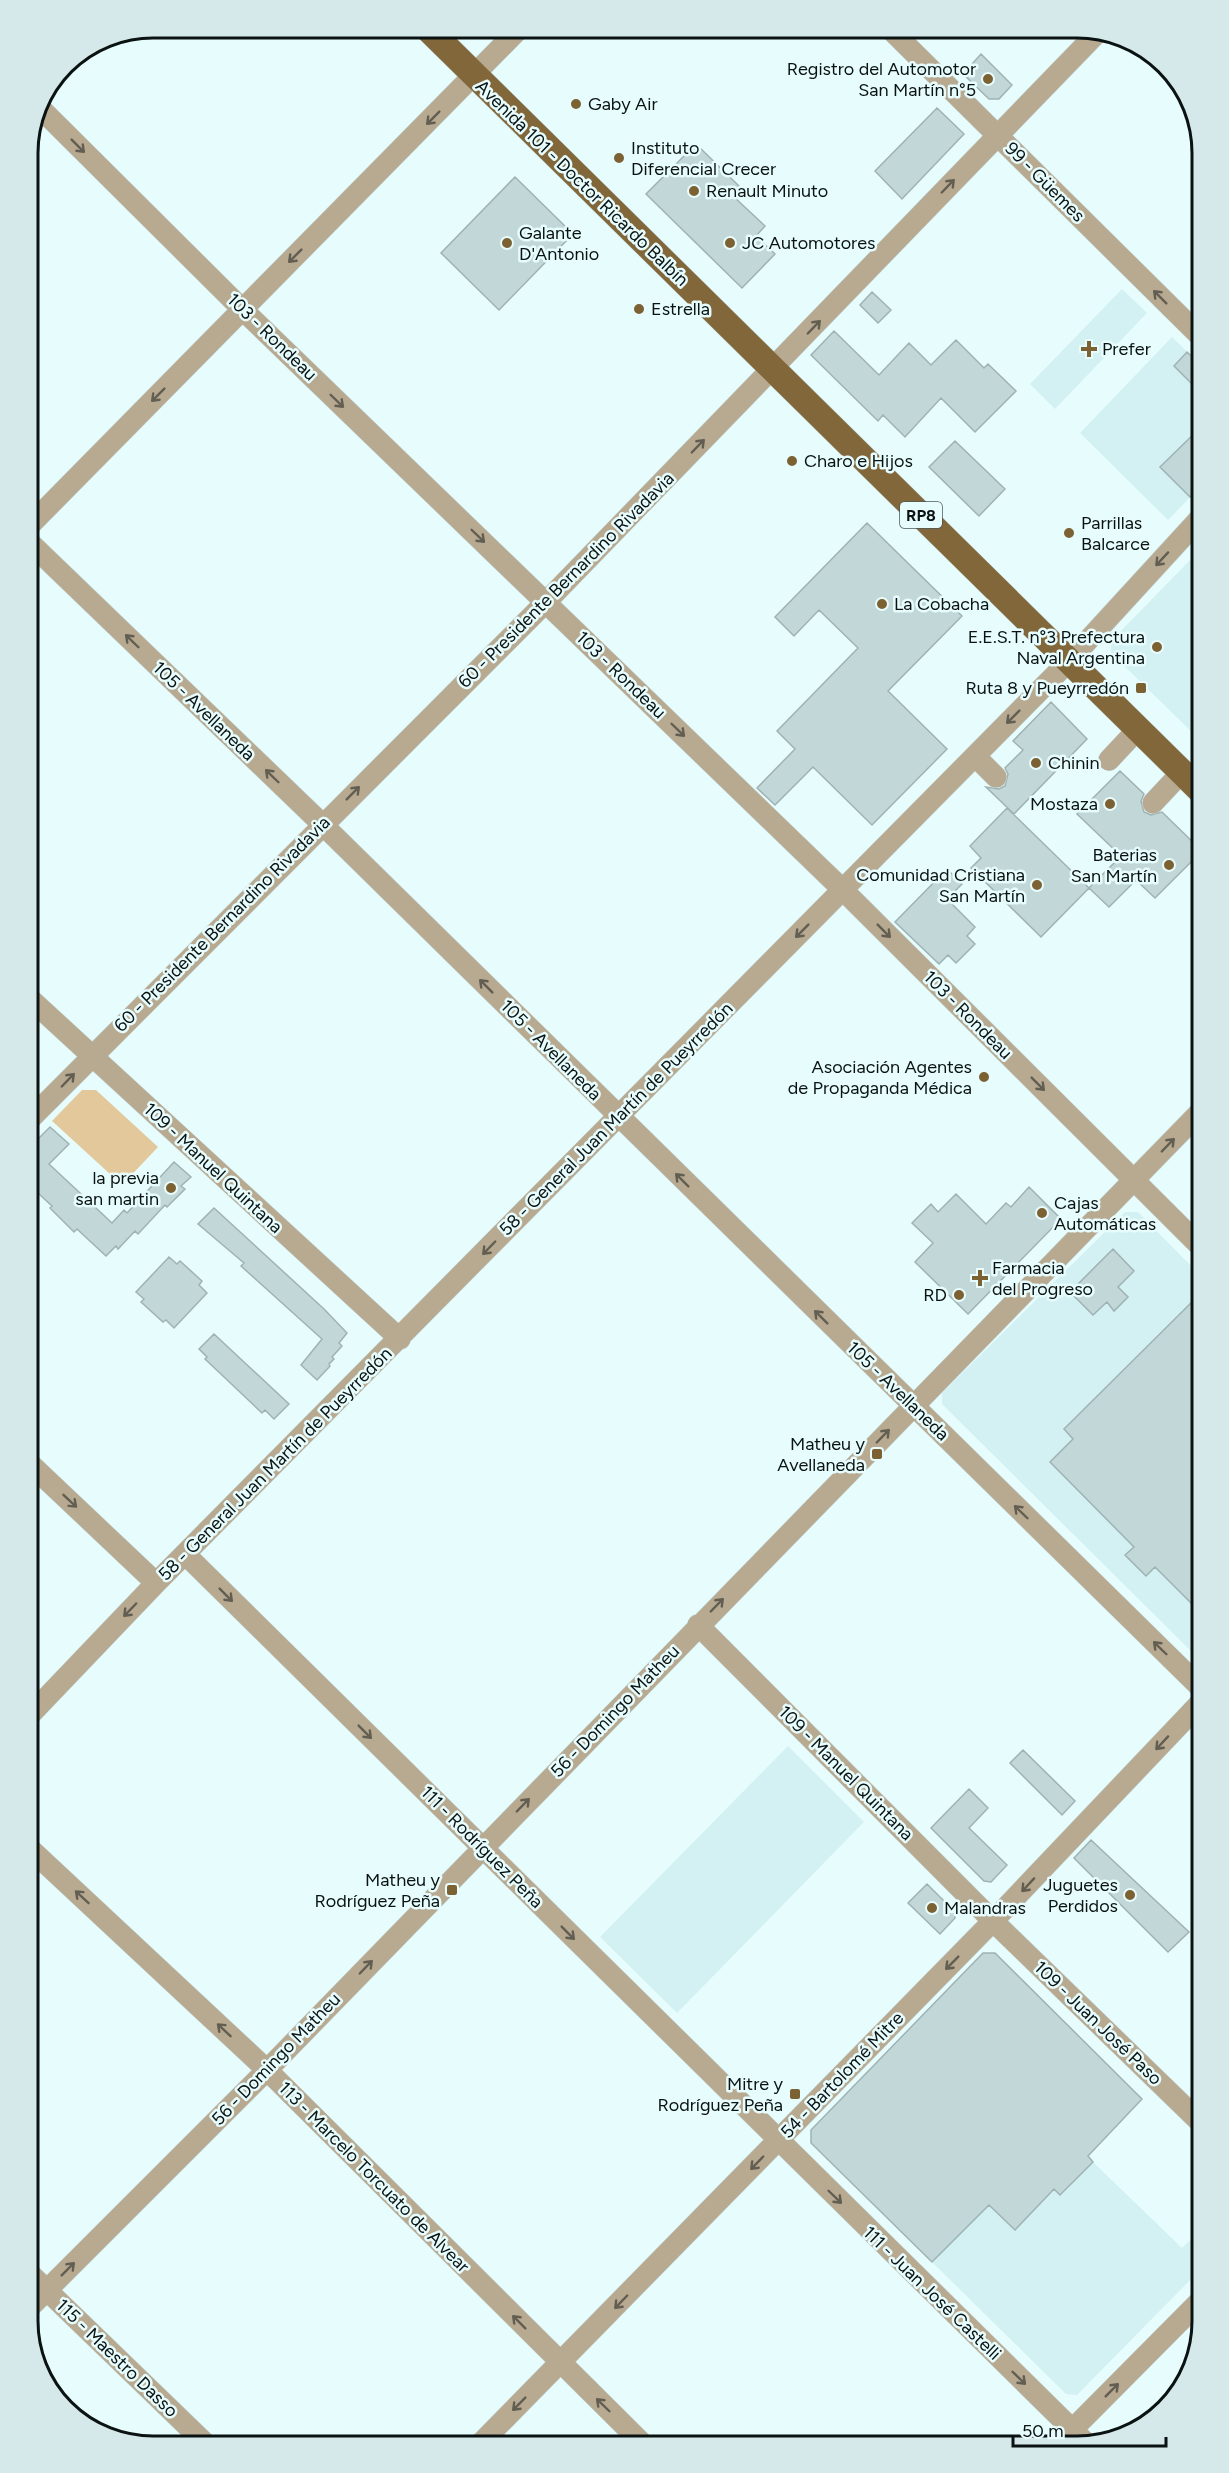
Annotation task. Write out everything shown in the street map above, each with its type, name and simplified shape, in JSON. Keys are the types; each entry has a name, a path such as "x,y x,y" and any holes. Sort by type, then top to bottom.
{"main road":[{"name":"Avenida 101 - Doctor Ricardo Balbín","path":"437,38 1192,782"}],"street":[{"path":"38,517 510,38"},
{"name":"99 - Güemes","path":"899,38 1192,328"},
{"name":"60 - Presidente Bernardino Rivadavia","path":"38,1111 546,602 1091,39"},
{"name":"103 - Rondeau","path":"45,113 243,309 843,890 1192,1238"},
{"name":"58 - General Juan Martín de Pueyrredón","path":"38,1706 184,1554 400,1339 1069,661 1192,527"},
{"name":"105 - Avellaneda","path":"38,551 322,824 911,1406 1192,1679"},
{"path":"1109,760 1138,729"},
{"path":"975,756 996,777"},
{"path":"1153,803 1182,772"},
{"name":"109 - Manuel Quintana","path":"38,1006 400,1339"},
{"name":"56 - Domingo Matheu","path":"38,2299 267,2070 911,1406 1192,1120"},
{"path":"38,1471 156,1583"},
{"name":"111 - Rodríguez Peña","path":"184,1554 778,2142"},
{"name":"109 - Manuel Quintana","path":"698,1625 993,1921"},
{"name":"54 - Bartolomé Mitre","path":"489,2435 993,1921 1192,1712"},
{"name":"113 - Marcelo Torcuato de Alvear","path":"38,1856 267,2070 634,2436"},
{"name":"109 - Juan José Paso","path":"993,1921 1192,2114"},
{"name":"111 - Juan José Castelli","path":"778,2142 1078,2436"},
{"name":"115 - Maestro Dasso","path":"38,2281 197,2435"},
{"path":"1080,2436 1192,2310"}],"shaded area":[{"name":"Prefer","path":"1122,289 1147,313 1055,409 1030,384"},
{"path":"1172,337 1192,356 1192,495 1168,520 1080,433"},
{"name":"E.E.S.T. n°3 Prefectura Naval Argentina","path":"1192,558 1192,732 1111,653 1111,641"},
{"path":"82,1090 96,1090 158,1147 122,1185 52,1121"},
{"path":"1125,1212 1138,1212 1192,1267 1192,1652 942,1404 942,1393"},
{"path":"788,1746 864,1822 677,2013 600,1937"},
{"path":"1093,2162 1182,2248 1192,2238 1192,2278 1077,2395 1066,2394 932,2262 989,2205 1015,2230 1054,2189 1060,2195"}],"building":[{"name":"Registro del Automotor San Martín n°5","path":"981,54 1012,85 999,99 989,99 963,74"},
{"path":"937,108 964,134 902,199 875,171"},
{"path":"696,144 741,188 733,196 765,226 756,236 775,254 742,288 646,194"},
{"name":"Galante D'Antonio","path":"515,177 573,234 499,310 441,253"},
{"path":"872,292 891,310 878,323 860,305"},
{"path":"834,331 879,375 909,343 931,365 956,340 984,368 988,364 1016,391 975,432 941,398 905,437 883,415 878,421 811,355"},
{"path":"1187,352 1192,357 1192,384 1174,366"},
{"path":"1192,436 1192,495 1190,497 1160,467"},
{"path":"955,441 1005,489 979,516 929,467"},
{"path":"867,523 962,616 888,691 947,749 872,825 813,767 775,805 757,788 795,749 777,731 858,648 819,610 794,636 775,617"},
{"name":"Chinin","path":"1051,702 1087,739 1014,814 986,787 999,789 1005,786 1008,774 1005,768 1023,750 1013,741"},
{"path":"1120,771 1144,794 1141,801 1144,812 1151,815 1162,812 1192,841 1192,861 1155,898 1136,880 1109,907 1089,888 1121,856 1077,814"},
{"name":"Comunidad Cristiana San Martín","path":"1007,808 1089,888 1041,937 971,868 981,858 970,846"},
{"path":"947,869 962,884 947,899 975,927 967,936 975,944 956,963 948,955 939,964 895,922"},
{"path":"50,1127 69,1144 49,1164 112,1223 124,1210 127,1213 174,1162 191,1177 181,1186 185,1189 167,1207 165,1205 138,1234 135,1231 118,1249 116,1246 106,1256 77,1229 74,1232 38,1193 38,1139"},
{"path":"1029,1187 1061,1219 968,1314 915,1262 933,1243 912,1223 931,1204 938,1212 956,1194 986,1224 1006,1203 1011,1207"},
{"path":"214,1208 347,1333 339,1343 342,1346 332,1357 334,1359 329,1364 330,1366 317,1380 301,1365 322,1339 241,1266 244,1263 198,1224"},
{"path":"1113,1249 1134,1271 1118,1287 1128,1297 1114,1311 1107,1302 1093,1315 1070,1292"},
{"path":"169,1257 177,1264 180,1261 202,1281 199,1285 207,1293 174,1328 166,1320 163,1322 141,1302 144,1299 136,1292"},
{"path":"1192,1302 1192,1604 1155,1567 1146,1576 1125,1555 1134,1547 1050,1462 1073,1439 1064,1429"},
{"path":"214,1334 289,1404 274,1419 265,1410 262,1413 205,1359 207,1357 199,1349"},
{"path":"1023,1750 1075,1801 1062,1815 1010,1763"},
{"path":"969,1789 988,1808 969,1828 1007,1865 991,1882 984,1881 931,1828"},
{"name":"Juguetes Perdidos","path":"1091,1840 1189,1932 1168,1952 1074,1858"},
{"name":"Malandras","path":"927,1884 955,1912 955,1918 940,1934 908,1903"},
{"path":"983,1953 995,1953 1142,2099 1088,2156 1093,2162 1060,2195 1054,2189 1015,2230 989,2205 932,2262 811,2143 811,2130"}],"place":[{"name":"Registro del Automotor San Martín n°5","path":"988,79"},
{"name":"Gaby Air","path":"576,104"},
{"name":"Instituto Diferencial Crecer","path":"619,158"},
{"name":"Renault Minuto","path":"694,191"},
{"name":"Galante D'Antonio","path":"507,243"},
{"name":"JC Automotores","path":"730,243"},
{"name":"Estrella","path":"639,309"},
{"name":"Prefer","path":"1089,349"},
{"name":"Charo e Hijos","path":"792,461"},
{"name":"Parrillas Balcarce","path":"1069,533"},
{"name":"La Cobacha","path":"882,604"},
{"name":"E.E.S.T. n°3 Prefectura Naval Argentina","path":"1157,647"},
{"name":"Ruta 8 y Pueyrredón","path":"1141,688"},
{"name":"Chinin","path":"1036,763"},
{"name":"Mostaza","path":"1110,804"},
{"name":"Baterias San Martín","path":"1169,865"},
{"name":"Comunidad Cristiana San Martín","path":"1037,885"},
{"name":"Asociación Agentes de Propaganda Médica","path":"984,1077"},
{"name":"la previa san martin","path":"171,1188"},
{"name":"Cajas Automáticas","path":"1042,1213"},
{"name":"Farmacia del Progreso","path":"980,1278"},
{"name":"RD","path":"959,1295"},
{"name":"Matheu y Avellaneda","path":"877,1454"},
{"name":"Matheu y Rodríguez Peña","path":"452,1890"},
{"name":"Juguetes Perdidos","path":"1130,1895"},
{"name":"Malandras","path":"932,1908"},
{"name":"Mitre y Rodríguez Peña","path":"795,2094"}]}
